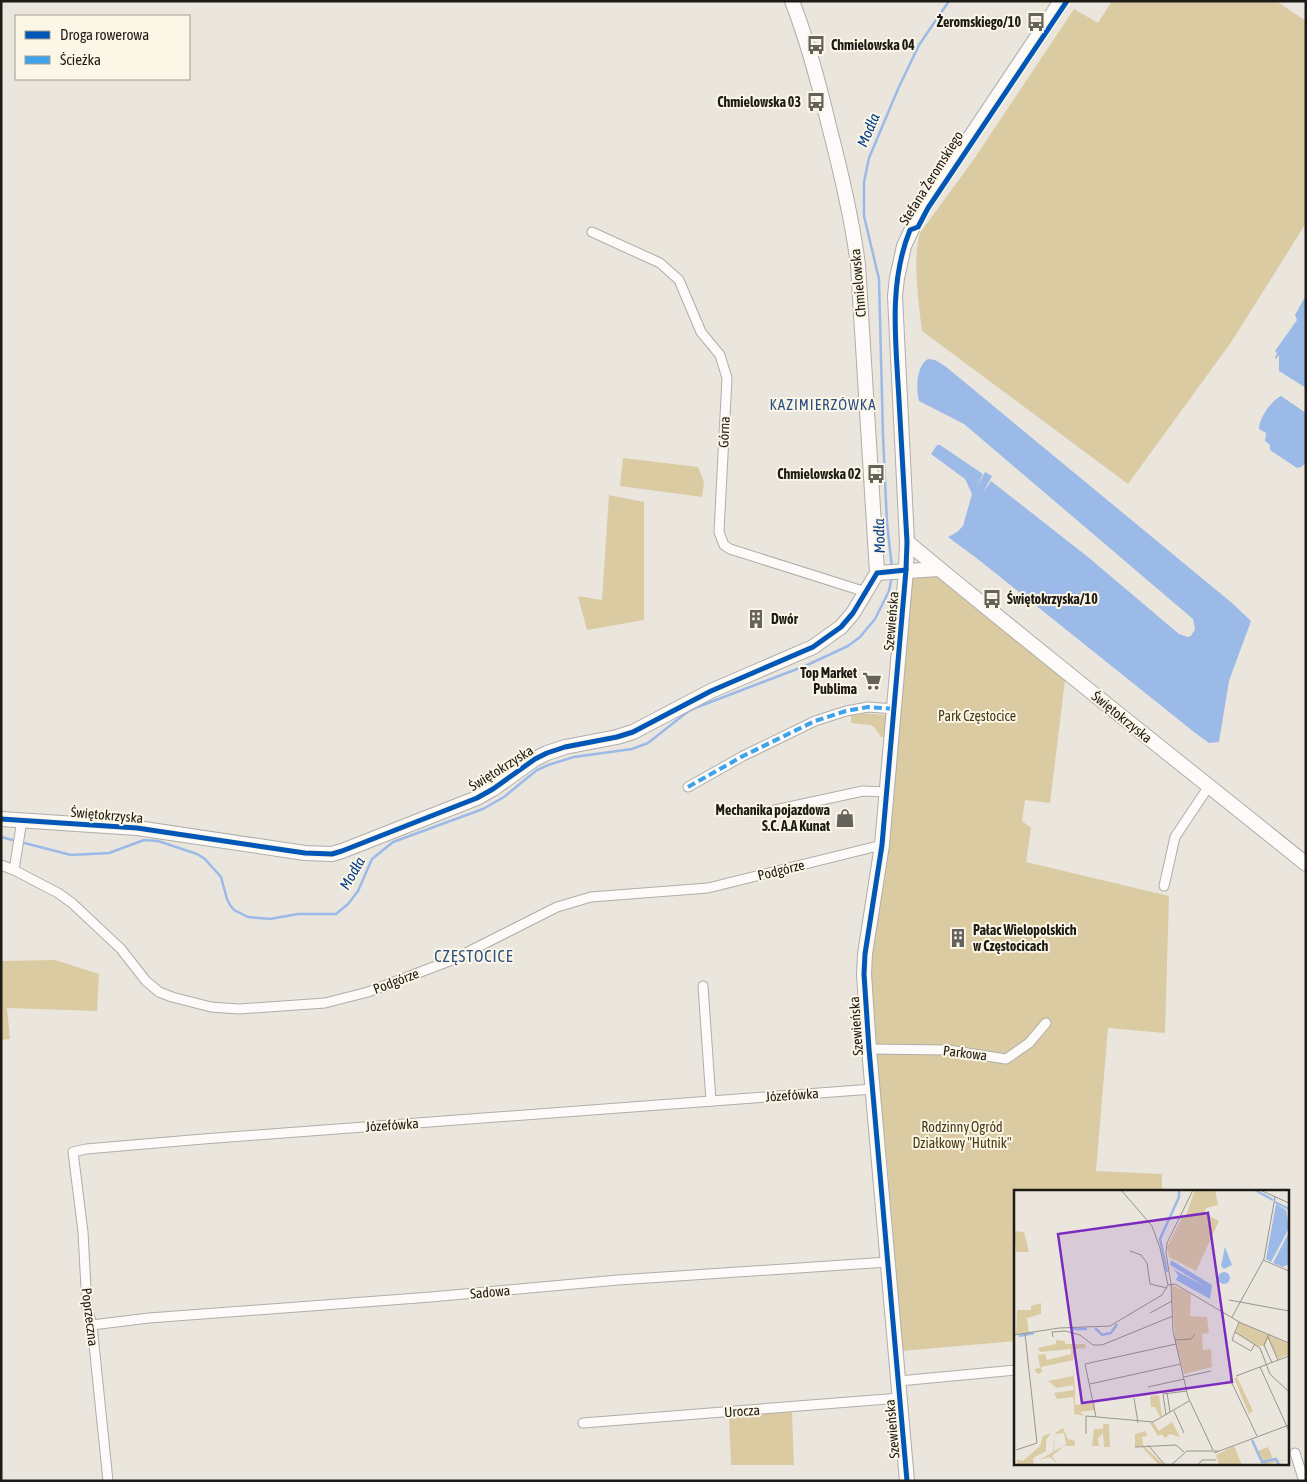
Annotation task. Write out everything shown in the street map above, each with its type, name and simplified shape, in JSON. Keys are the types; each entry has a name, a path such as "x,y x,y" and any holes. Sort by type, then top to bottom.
{"street":[{"name":"Chmielowska","path":"792,1 815,67 856,244 892,571"},
{"name":"Stefana Żeromskiego","path":"892,571 907,542 896,306 897,278 904,246 918,214 1061,1"},
{"name":"Górna","path":"592,232 660,263 680,280 701,332 720,355 727,378 719,532 724,544 730,549 866,592"},
{"name":"Świętokrzyska","path":"907,542 939,570 1306,864"},
{"path":"892,571 939,570"},
{"name":"Świętokrzyska","path":"1,819 21,824 137,828 306,853 332,854 477,798 547,753 565,747 633,732 711,691 813,647 841,627 854,613 866,592 892,571"},
{"name":"Szewieńska","path":"892,571 894,709 882,845 864,964 872,1089 907,1481"},
{"path":"688,787 776,739 815,721 846,711 868,707 894,709"},
{"path":"1164,886 1175,837 1209,786"},
{"path":"775,810 863,792 887,792"},
{"path":"14,870 21,824"},
{"name":"Podgórze","path":"1,865 58,893 72,903 121,949 146,981 159,992 211,1007 239,1008 325,1003 368,992 452,960 558,907 591,897 708,888 882,845"},
{"path":"703,986 711,1101"},
{"name":"Parkowa","path":"869,1049 948,1050 1006,1059 1029,1043 1046,1022"},
{"name":"Józefówka","path":"73,1152 86,1149 204,1139 872,1089"},
{"name":"Poprzeczna","path":"73,1152 83,1232 87,1307 92,1325 108,1481"},
{"name":"Sadowa","path":"92,1325 149,1318 431,1297 618,1280 888,1262"},
{"name":"Szewieńska","path":"899,1381 1014,1370"},
{"name":"Urocza","path":"584,1423 900,1398"},
{"path":"1295,1453 1304,1481"}],"green space":[{"path":"1112,1 1276,1 1306,21 1306,223 1232,341 1128,484 922,331 916,268 920,233 974,159 1074,9 1098,23"},
{"path":"623,458 698,467 704,482 702,497 620,486"},
{"path":"609,495 644,502 644,620 587,630 578,596 602,600"},
{"path":"939,569 1066,672 1050,803 1025,800 1022,821 1031,828 1026,862 1169,896 1165,1033 1108,1028 1096,1171 1162,1174 1162,1190 1014,1190 1014,1341 902,1351 888,1171 876,1052 948,1050 869,1049 864,974 906,570"},
{"path":"858,713 888,715 885,737 881,737 871,725 851,723 851,715"},
{"path":"55,960 99,974 97,1011 7,1008 10,1039 1,1040 1,961"},
{"path":"792,1412 794,1465 731,1465 729,1416"}],"water":[{"path":"1306,295 1306,388 1279,371 1279,355 1276,359 1277,353 1275,351 1297,320 1295,315"},
{"path":"928,359 935,360 945,366 1232,603 1251,621 1229,681 1219,742 1209,743 1194,732 948,537 963,526 972,494 965,479 931,454 937,445 940,445 983,474 976,489 985,472 992,476 983,493 991,481 1088,557 1179,634 1188,637 1191,636 1195,629 1193,619 964,424 919,401 917,384 919,372 924,362"},
{"path":"1281,396 1306,413 1306,463 1301,467 1297,468 1270,450 1270,445 1265,441 1266,433 1259,429 1261,420 1267,410"}],"waterway":[{"name":"Modła","path":"892,568 887,523 883,436 879,279 864,216 864,182 869,158 898,89 919,45 949,1"},
{"name":"Modła","path":"1,837 71,855 109,853 144,840 158,841 197,854 205,859 221,877 230,905 234,910 248,917 270,919 298,914 336,914 348,904 358,891 372,859 393,842 483,809 504,797 537,770 548,765 574,757 632,749 648,743 695,708 805,666 848,646 860,637 875,619 889,591 892,576"}],"marked path":[{"path":"688,787 743,756 815,721 846,711 868,707 895,709"}],"cycle path":[{"path":"907,1481 864,974 865,954 882,845 906,570 907,542 895,335 896,292 903,250 910,230 918,227 928,208 1067,1"},
{"path":"1,819 137,828 305,853 332,854 477,798 547,753 565,747 633,732 711,691 813,647 841,627 853,613 877,573 906,570"}],"place":[{"name":"Żeromskiego/10","path":"1036,22"},
{"name":"Chmielowska 04","path":"816,45"},
{"name":"Chmielowska 03","path":"816,102"},
{"name":"Chmielowska 02","path":"876,474"},
{"name":"Świętokrzyska/10","path":"992,599"},
{"name":"Dwór","path":"756,619"},
{"name":"Top Market Publima","path":"872,681"},
{"name":"Mechanika pojazdowa S.C. A.A Kunat","path":"845,818"},
{"name":"Pałac Wielopolskich w Częstocicach","path":"958,938"}],"district":[{"name":"KAZIMIERZÓWKA","path":"823,404"},
{"name":"CZĘSTOCICE","path":"474,956"}],"park label":[{"name":"Park Częstocice","path":"977,716"},
{"name":"Rodzinny Ogród Działkowy \"Hutnik\"","path":"962,1136"}]}
